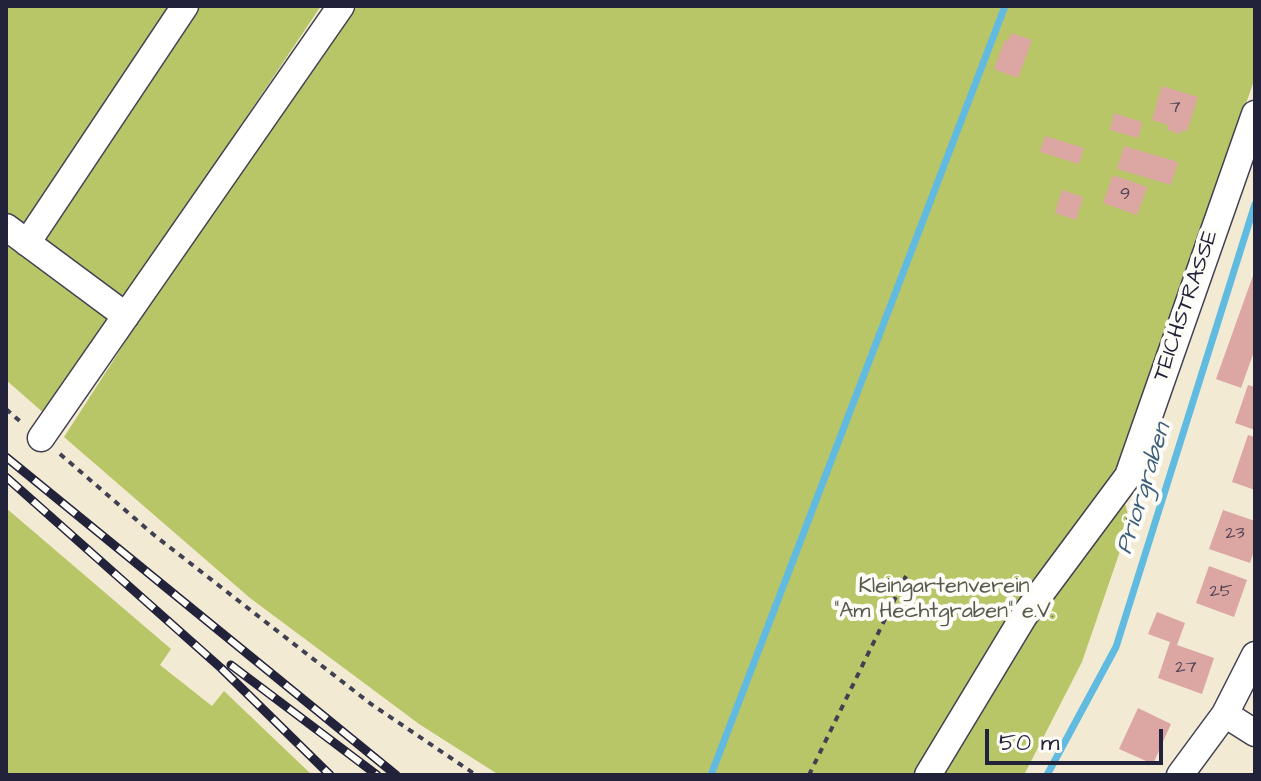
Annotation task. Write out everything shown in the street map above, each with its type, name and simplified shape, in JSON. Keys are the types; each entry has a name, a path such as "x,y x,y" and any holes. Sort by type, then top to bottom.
{"street":[{"path":"126,316 16,235 185,6"},
{"path":"41,438 341,6"},
{"name":"TEICHSTRASSE","path":"928,775 1024,616 1128,476 1255,114"},
{"path":"1180,775 1225,714 1255,655"},
{"path":"1225,714 1255,733"}],"path":[{"path":"6,409 154,535 371,704 476,775"},
{"path":"809,775 906,576"}],"green space":[{"path":"6,6 321,6 46,415 6,380"},
{"name":"Kleingartenverein \"Am Hechtgraben\" e.V.","path":"357,6 1255,6 1255,78 1116,470 1130,522 1082,662 1024,775 499,775 419,724 250,598 64,437 142,316"},
{"path":"6,508 171,649 160,665 212,706 224,691 312,775 6,775"}],"building":[{"path":"1011,33 1032,40 1018,78 994,69 1005,40 1008,41"},
{"path":"1162,86 1198,97 1187,131 1183,130 1181,134 1167,130 1168,125 1152,120"},
{"path":"1114,113 1142,122 1138,138 1110,130"},
{"path":"1045,136 1084,148 1079,164 1040,152"},
{"path":"1124,146 1178,162 1171,185 1117,169"},
{"path":"1113,175 1147,187 1137,215 1103,203"},
{"path":"1062,190 1083,197 1076,220 1055,213"},
{"path":"1255,270 1255,349 1241,388 1216,379"},
{"path":"1248,385 1255,387 1255,430 1235,423"},
{"path":"1248,435 1255,437 1255,490 1232,482"},
{"path":"1223,510 1255,521 1255,548 1250,563 1209,549"},
{"path":"1209,566 1247,580 1234,617 1196,603"},
{"path":"1157,612 1185,623 1177,645 1214,658 1202,694 1158,678 1170,642 1148,634"},
{"path":"1138,708 1171,724 1153,764 1119,749"}],"waterway":[{"path":"711,775 1005,6"},
{"name":"Priorgraben","path":"1047,775 1116,647 1255,204"}],"railway":[{"path":"6,457 396,775"},
{"path":"6,477 221,668 330,775"},
{"path":"231,665 377,775"}]}
